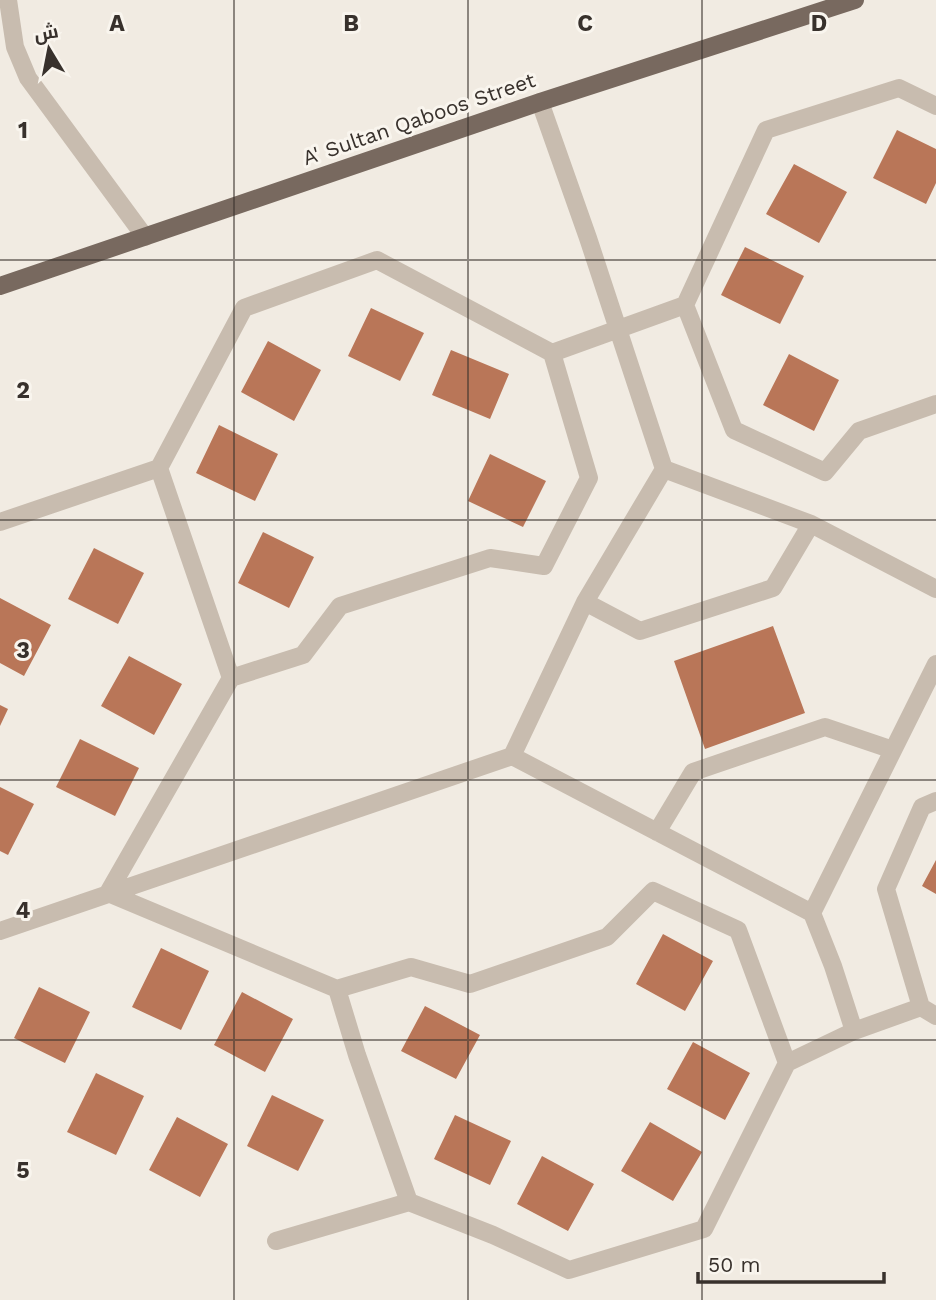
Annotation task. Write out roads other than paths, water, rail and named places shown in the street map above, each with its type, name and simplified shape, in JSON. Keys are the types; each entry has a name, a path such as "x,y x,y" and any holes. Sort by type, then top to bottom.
{"main road":[{"name":"A' Sultan Qaboos Street","path":"0,286 540,102 855,0"}],"street":[{"path":"8,0 15,47 28,78 145,237"},
{"path":"552,354 685,305 766,130 899,88 936,106"},
{"path":"0,931 512,756 585,602 664,468 540,102"},
{"path":"0,522 159,467 244,308 377,260 552,354 589,478 544,566 490,558 341,606 303,655 231,678 107,893"},
{"path":"685,305 734,430 825,472 859,431 936,404"},
{"path":"159,467 231,678"},
{"path":"664,468 811,524 936,589"},
{"path":"585,602 640,631 773,588 811,524"},
{"path":"812,913 936,664"},
{"path":"657,832 693,772 825,727 893,750"},
{"path":"512,756 812,913 833,965 854,1031"},
{"path":"276,1241 408,1202 493,1235 569,1270 704,1229 787,1063 854,1031 929,1011 886,889 922,807 936,801"},
{"path":"107,893 337,989 411,967 470,984 607,937 653,891 738,930 787,1063"},
{"path":"337,989 408,1202"}]}
